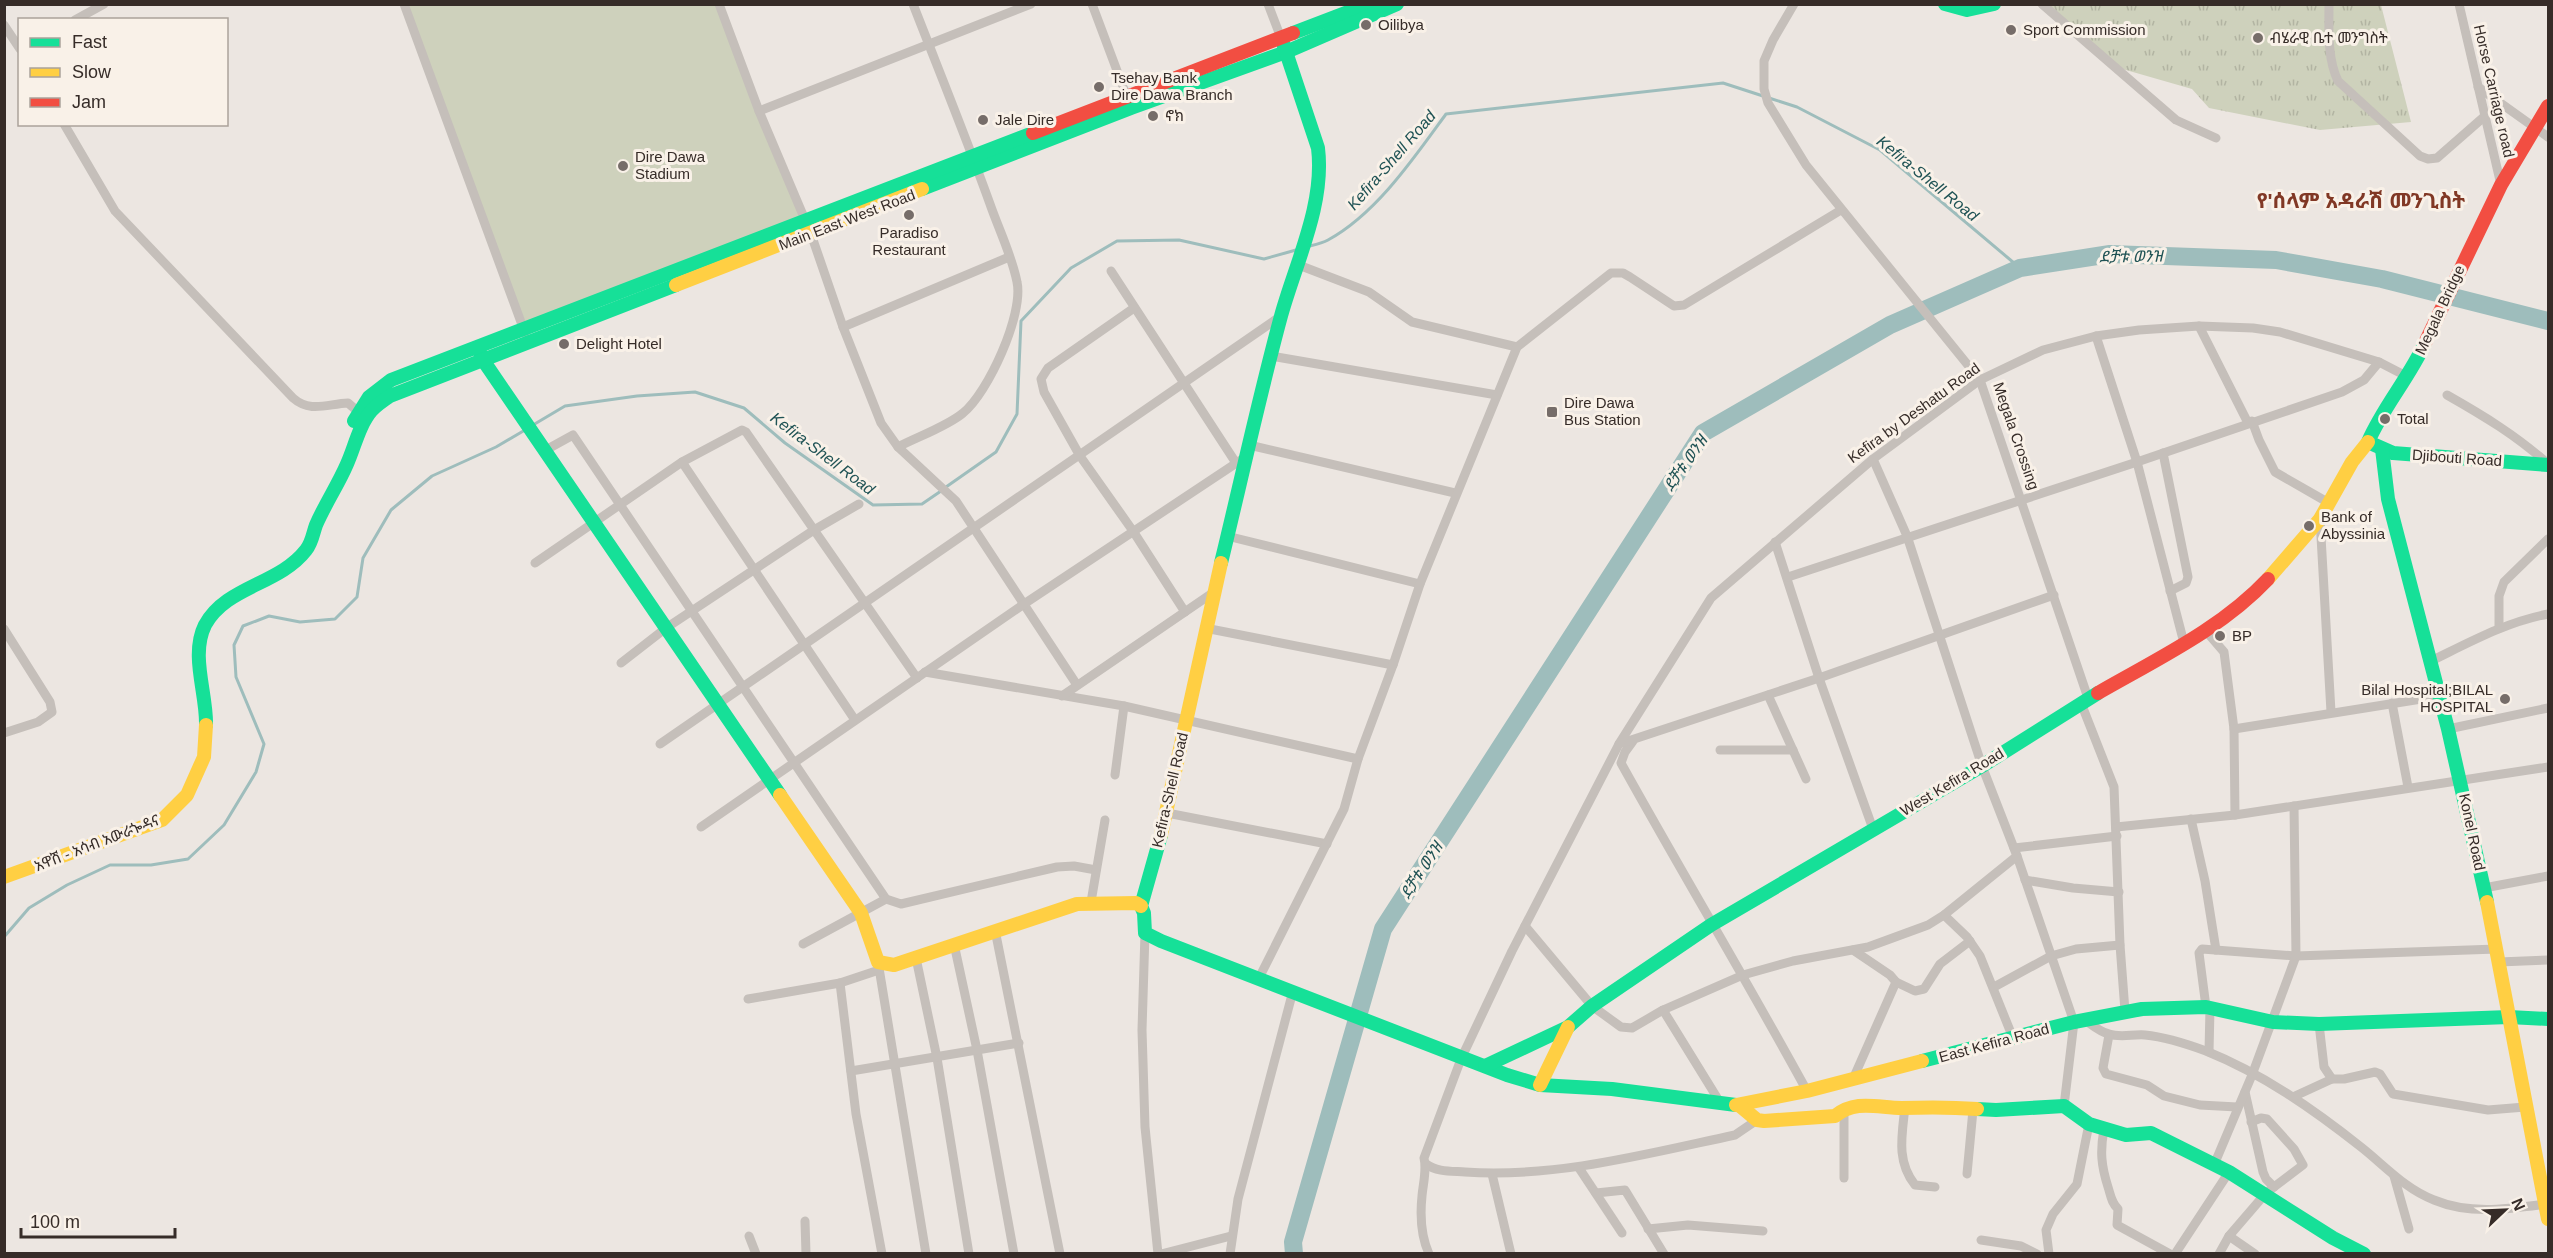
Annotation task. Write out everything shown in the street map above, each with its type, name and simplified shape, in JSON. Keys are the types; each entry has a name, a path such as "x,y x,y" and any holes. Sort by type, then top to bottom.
{"main road":[{"name":"Main East West Road","path":"1343,21 1369,4"},
{"name":"Main East West Road","path":"527,337 703,261 972,155 1129,103 1343,21 1397,4"},
{"path":"1945,4 1967,10 1994,4"},
{"name":"Kefira-Shell Road","path":"1145,933 1144,913 1141,906 1167,813 1244,454 1281,316 1315,202 1320,165 1314,132 1283,45"},
{"name":"Main East West Road","path":"205,626 220,606 234,596 274,578 301,557 309,547 316,526 339,481 348,436 362,415 367,399 383,384 480,354 708,274 977,170 1129,103"},
{"name":"Megala Bridge","path":"2408,377 2501,185 2548,106"},
{"path":"703,261 708,274"},
{"path":"480,354 861,913 879,966 894,965 1063,908 1091,902 1136,903 1141,906"},
{"name":"West Kefira Road","path":"1485,1066 1568,1027 1592,1006 1711,925 2206,631 2254,596 2320,519 2352,462 2368,442 2375,426 2408,377"},
{"name":"Djibouti Road","path":"2368,442 2393,453 2548,465"},
{"name":"Konel Road","path":"2382,449 2388,499 2440,696 2484,888 2524,1107 2545,1181 2548,1219"},
{"name":"አዋሽ - አሳብ አውራጐዳና","path":"4,877 162,820 187,795 204,757 206,715 199,649 205,626"},
{"path":"1145,933 1430,1044 1461,1059 1485,1066"},
{"name":"East Kefira Road","path":"1485,1066 1540,1085 1612,1089 1739,1105 1807,1091 2126,1011 2189,1006 2272,1022 2319,1024 2509,1017 2548,1019"},
{"path":"1540,1085 1568,1027"},
{"path":"1739,1105 1757,1120 1835,1116 1844,1109 1871,1104 1905,1107 1944,1106 1973,1110 2064,1106 2089,1124 2104,1129 2126,1135 2151,1133 2270,1190 2333,1238 2356,1252"}],"street":[{"path":"79,18 104,4"},
{"path":"719,4 759,111 811,234 843,327 881,423 898,447 956,501 1077,685"},
{"path":"898,447 963,413 990,375 1010,335 1018,301 1017,282 1009,257 913,4"},
{"path":"759,111 1031,4"},
{"path":"1092,4 1129,103"},
{"path":"1268,4 1283,45"},
{"name":"Megala Crossing","path":"1794,4 1773,40 1764,61 1764,89 1768,103 1806,165 1980,380 2054,595 2085,701 2114,787 2120,945 2126,1011"},
{"path":"2042,4 2127,80 2176,120 2216,138"},
{"path":"2329,4 2333,70 2338,81 2420,156 2428,159 2437,158 2485,116"},
{"name":"Horse Carriage road","path":"2458,4 2501,185"},
{"path":"407,5 527,337"},
{"path":"4,25 18,46"},
{"path":"2478,87 2548,136"},
{"path":"65,126 115,211 293,398 300,404 315,407 348,403 362,415"},
{"path":"1259,978 1344,809 1358,759 1420,584 1516,347 1611,273 1623,273 1674,306 1684,305 1841,210"},
{"path":"843,327 1009,257"},
{"path":"1297,260 1369,292 1412,322 1516,347"},
{"path":"1111,270 1185,382 1244,454 1455,493"},
{"path":"1134,308 1048,368 1041,379 1044,392 1080,456 1133,531 1185,612"},
{"path":"660,744 1281,316"},
{"path":"2199,326 2276,472 2329,503"},
{"name":"Kefira by Deshatu Road","path":"1429,1254 1421,1225 1425,1152 1461,1059 1525,926 1619,744 1711,598 1873,459 1980,380 2043,350 2096,336 2139,330 2199,326 2253,328 2280,332 2379,362 2408,377"},
{"path":"2096,336 2138,462 2184,643"},
{"path":"1271,356 1497,395"},
{"path":"1788,577 2342,392 2364,380 2379,362"},
{"path":"2447,395 2489,418 2522,440 2548,465"},
{"path":"535,563 592,521 681,462 736,431 746,432 865,603 921,675 1124,706 1358,759"},
{"path":"544,451 573,435 886,899 901,904 1057,867 1074,866 1096,870"},
{"path":"2163,453 2188,577 2186,583 2170,591"},
{"path":"701,827 1244,454"},
{"path":"1873,459 1907,536 1982,766 2051,956 2080,1021 2064,1106"},
{"path":"681,462 855,720"},
{"path":"621,663 666,628 859,504"},
{"path":"2320,519 2331,712"},
{"path":"1227,536 1420,584"},
{"path":"2499,628 2499,596 2505,582 2548,539"},
{"path":"1775,542 1819,678 1873,829"},
{"path":"1062,696 1214,592"},
{"path":"1619,744 1767,696 2054,595"},
{"path":"2431,661 2499,628 2526,618 2548,614"},
{"path":"1206,628 1393,665"},
{"path":"4,629 50,702 52,712 38,722 4,734"},
{"path":"2206,631 2224,652 2234,729 2235,814"},
{"path":"1767,696 1806,779"},
{"path":"2234,729 2440,696"},
{"path":"2392,703 2408,787"},
{"path":"1115,775 1124,706"},
{"path":"2448,729 2548,708"},
{"path":"1633,741 1621,763 1807,1091"},
{"path":"1720,750 1793,750"},
{"path":"1525,926 1592,1006 1626,1029 1743,975 1793,961 1853,950 1904,934 1944,915 2015,852 2116,831 2191,819 2295,806 2460,778 2548,767"},
{"path":"2214,1165 2252,1075 2296,956 2295,806"},
{"path":"1167,813 1327,844"},
{"path":"2191,819 2205,881 2216,950"},
{"path":"1091,902 1105,820"},
{"path":"2484,888 2548,876"},
{"path":"2025,880 2073,888 2119,892"},
{"path":"803,944 886,899"},
{"path":"1944,915 1970,941 1980,956 2013,1038"},
{"path":"995,930 1060,1254"},
{"path":"1145,933 1142,1030 1144,1105 1159,1254 1231,1236"},
{"path":"1853,950 1890,975 1896,982 1915,991 1924,989 1940,963 1970,941"},
{"path":"954,944 977,1050 1014,1254"},
{"path":"1994,987 2051,956 2076,950 2120,945"},
{"path":"2209,1052 2208,1008 2199,951 2205,949 2296,956 2498,955 2548,960"},
{"path":"916,958 937,1058 969,1254"},
{"path":"748,999 840,983 879,966 926,1254"},
{"path":"1853,1079 1896,988 1896,982"},
{"path":"840,983 856,1114 882,1254"},
{"path":"1230,1254 1231,1236 1241,1188 1293,991"},
{"path":"1663,1010 1721,1104"},
{"path":"2080,1021 2109,1035 2146,1035 2209,1052 2295,1096 2410,1188 2434,1200 2462,1209 2494,1211 2546,1204"},
{"path":"2319,1024 2324,1067 2332,1079"},
{"path":"2109,1035 2103,1068 2106,1074 2147,1085 2164,1096 2200,1105 2237,1107"},
{"path":"851,1071 1019,1043"},
{"path":"2295,1096 2332,1079 2344,1079 2375,1072 2380,1074 2393,1094 2488,1110 2524,1107"},
{"path":"2245,1092 2263,1172 2270,1190"},
{"path":"1905,1107 1900,1152 1902,1159 1915,1185 1935,1187"},
{"path":"1844,1109 1844,1178"},
{"path":"1967,1174 1973,1110"},
{"path":"2220,1253 2229,1236 2270,1190 2301,1167 2302,1163 2294,1149 2267,1119 2261,1118 2251,1122"},
{"path":"1426,1164 1437,1170 1492,1174 1579,1167 1736,1135 1757,1120"},
{"path":"2049,1254 2046,1230 2054,1214 2077,1184 2089,1124"},
{"path":"2104,1129 2100,1148 2101,1166 2112,1203 2118,1209 2117,1225 2173,1254 2229,1172"},
{"path":"1579,1167 1622,1233"},
{"path":"2394,1173 2409,1229"},
{"path":"1492,1174 1511,1254"},
{"path":"1596,1193 1625,1190 1664,1254"},
{"path":"805,1221 806,1254"},
{"path":"1648,1229 1688,1225 1763,1231"},
{"path":"749,1236 756,1254"},
{"path":"2229,1236 2255,1254"},
{"path":"1981,1239 2021,1246 2037,1254"},
{"path":"2004,1243 2004,1254"}],"green space":[{"name":"Dire Dawa Stadium","path":"411,4 719,5 805,221 525,330 405,7"},
{"path":"2042,5 2381,5 2411,122 2320,130 2209,108 2192,89 2112,66"}],"waterway":[{"name":"Kefira-Shell Road","path":"1305,247 1328,240 1362,216 1393,184 1446,114 1723,83 1763,96"},
{"name":"Kefira-Shell Road","path":"1769,98 1797,107 1880,150 2020,268"},
{"name":"Kefira-Shell Road","path":"946,487 996,452 1017,414 1021,321 1071,268 1117,241 1179,240 1264,259 1296,250"},
{"name":"ደቻቱ ወንዝ","path":"1294,1254 1293,1242 1383,929 1703,433 1890,325 2020,268 2110,254 2276,260 2382,279 2548,321"},
{"name":"Kefira-Shell Road","path":"533,425 565,406 637,396 695,392 744,408 785,443 873,505 922,504 941,491"},
{"name":"Kefira-Shell Road","path":"4,937 29,908 67,885 110,865 151,865 188,859 224,825 256,772 264,744 236,677 234,645 243,626 269,616 300,622 335,619 357,597 363,558 391,510 432,476 496,447 525,430"}],"traffic: fast":[{"path":"1293,33 1369,4"},
{"path":"922,189 1131,108 1286,52 1397,4"},
{"path":"1945,4 1967,10 1994,4"},
{"path":"1221,563 1273,347 1308,233 1317,190 1318,148 1283,43"},
{"path":"354,421 369,397 391,380 1033,133"},
{"path":"206,725 199,662 199,649 205,625 214,612 226,602 282,571 306,550 347,464 360,429 374,408 390,396 676,285"},
{"path":"2425,343 2368,442 2393,453 2548,465"},
{"path":"479,350 483,360 780,795"},
{"path":"2382,449 2388,499 2448,729 2487,902"},
{"path":"1485,1066 1568,1027 1592,1006 1711,925 1982,766 2098,693"},
{"path":"1161,835 1141,906 1144,913 1145,933 1161,941 1507,1075 1540,1085 1612,1089 1736,1105"},
{"path":"1922,1061 2074,1022 2142,1009 2206,1007 2273,1022 2319,1024 2509,1017 2548,1019"},
{"path":"1977,1109 2064,1106 2089,1124 2126,1135 2151,1133 2229,1172 2333,1238 2364,1254"}],"traffic: slow":[{"path":"676,285 922,189"},
{"path":"2268,579 2320,519 2352,462 2368,442"},
{"path":"1161,835 1221,563"},
{"path":"4,877 162,820 187,795 204,757 206,725"},
{"path":"780,795 861,913 878,962 894,965 1077,904 1136,903 1141,906"},
{"path":"2487,902 2548,1219"},
{"path":"1540,1085 1568,1027"},
{"path":"1736,1105 1807,1091 1922,1061"},
{"path":"1739,1105 1757,1120 1764,1121 1835,1116 1859,1106 1977,1109"}],"traffic: jam":[{"path":"1033,133 1293,33"},
{"path":"2425,343 2501,185 2548,106"},
{"path":"2098,693 2209,628 2250,597 2268,579"}],"place":[{"name":"Oilibya","path":"1366,25"},
{"name":"Sport Commission","path":"2011,30"},
{"name":"ብሄራዊ ቤተ መንግስት","path":"2258,38"},
{"name":"Tsehay Bank Dire Dawa Branch","path":"1099,87"},
{"name":"ኖክ","path":"1153,116"},
{"name":"Jale Dire","path":"983,120"},
{"name":"Dire Dawa Stadium","path":"623,166"},
{"name":"Paradiso Restaurant","path":"909,215"},
{"name":"Delight Hotel","path":"564,344"},
{"name":"Dire Dawa Bus Station","path":"1552,412"},
{"name":"Total","path":"2385,419"},
{"name":"Bank of Abyssinia","path":"2309,526"},
{"name":"BP","path":"2220,636"},
{"name":"Bilal Hospital;BILAL HOSPITAL","path":"2505,699"}],"district":[{"name":"የ'ሰላም አዳራሽ መንጊስት","path":"2361,201"}]}
